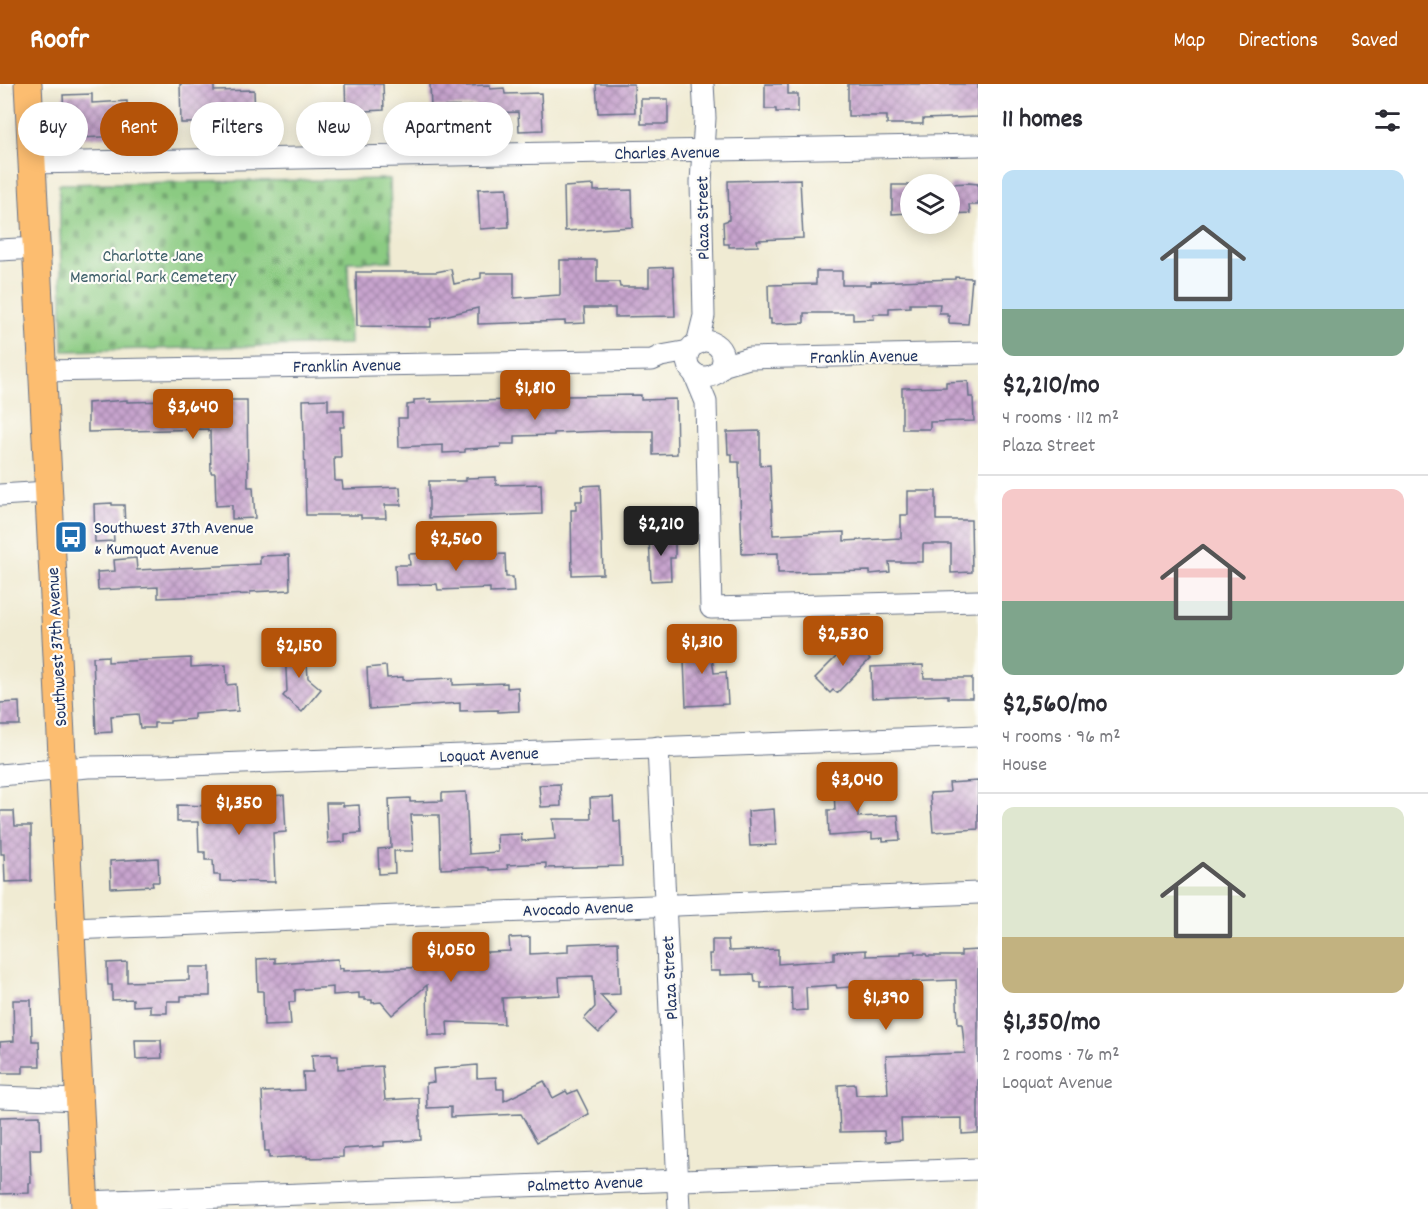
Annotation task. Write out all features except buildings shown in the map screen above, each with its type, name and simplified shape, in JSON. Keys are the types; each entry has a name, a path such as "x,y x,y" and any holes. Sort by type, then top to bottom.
{"main road":[{"name":"Southwest 37th Avenue","path":"28,84 85,1205"}],"street":[{"name":"Plaza Street","path":"703,84 705,358"},
{"name":"Charles Avenue","path":"32,163 978,145"},
{"path":"0,250 37,248"},
{"name":"Franklin Avenue","path":"43,371 652,360 661,356 749,358 978,353"},
{"path":"705,358 711,608 978,601"},
{"path":"0,495 48,492"},
{"name":"Loquat Avenue","path":"0,775 88,767 978,736"},
{"name":"Plaza Street","path":"658,747 679,1209"},
{"name":"Avocado Avenue","path":"71,929 978,892"},
{"path":"0,1097 78,1100"},
{"name":"Palmetto Avenue","path":"85,1205 978,1168"}],"green space":[{"name":"Charlotte Jane Memorial Park Cemetery","path":"390,179 392,261 348,262 350,344 63,351 59,184"}],"place":[{"name":"Southwest 37th Avenue & Kumquat Avenue","path":"71,537"}]}
